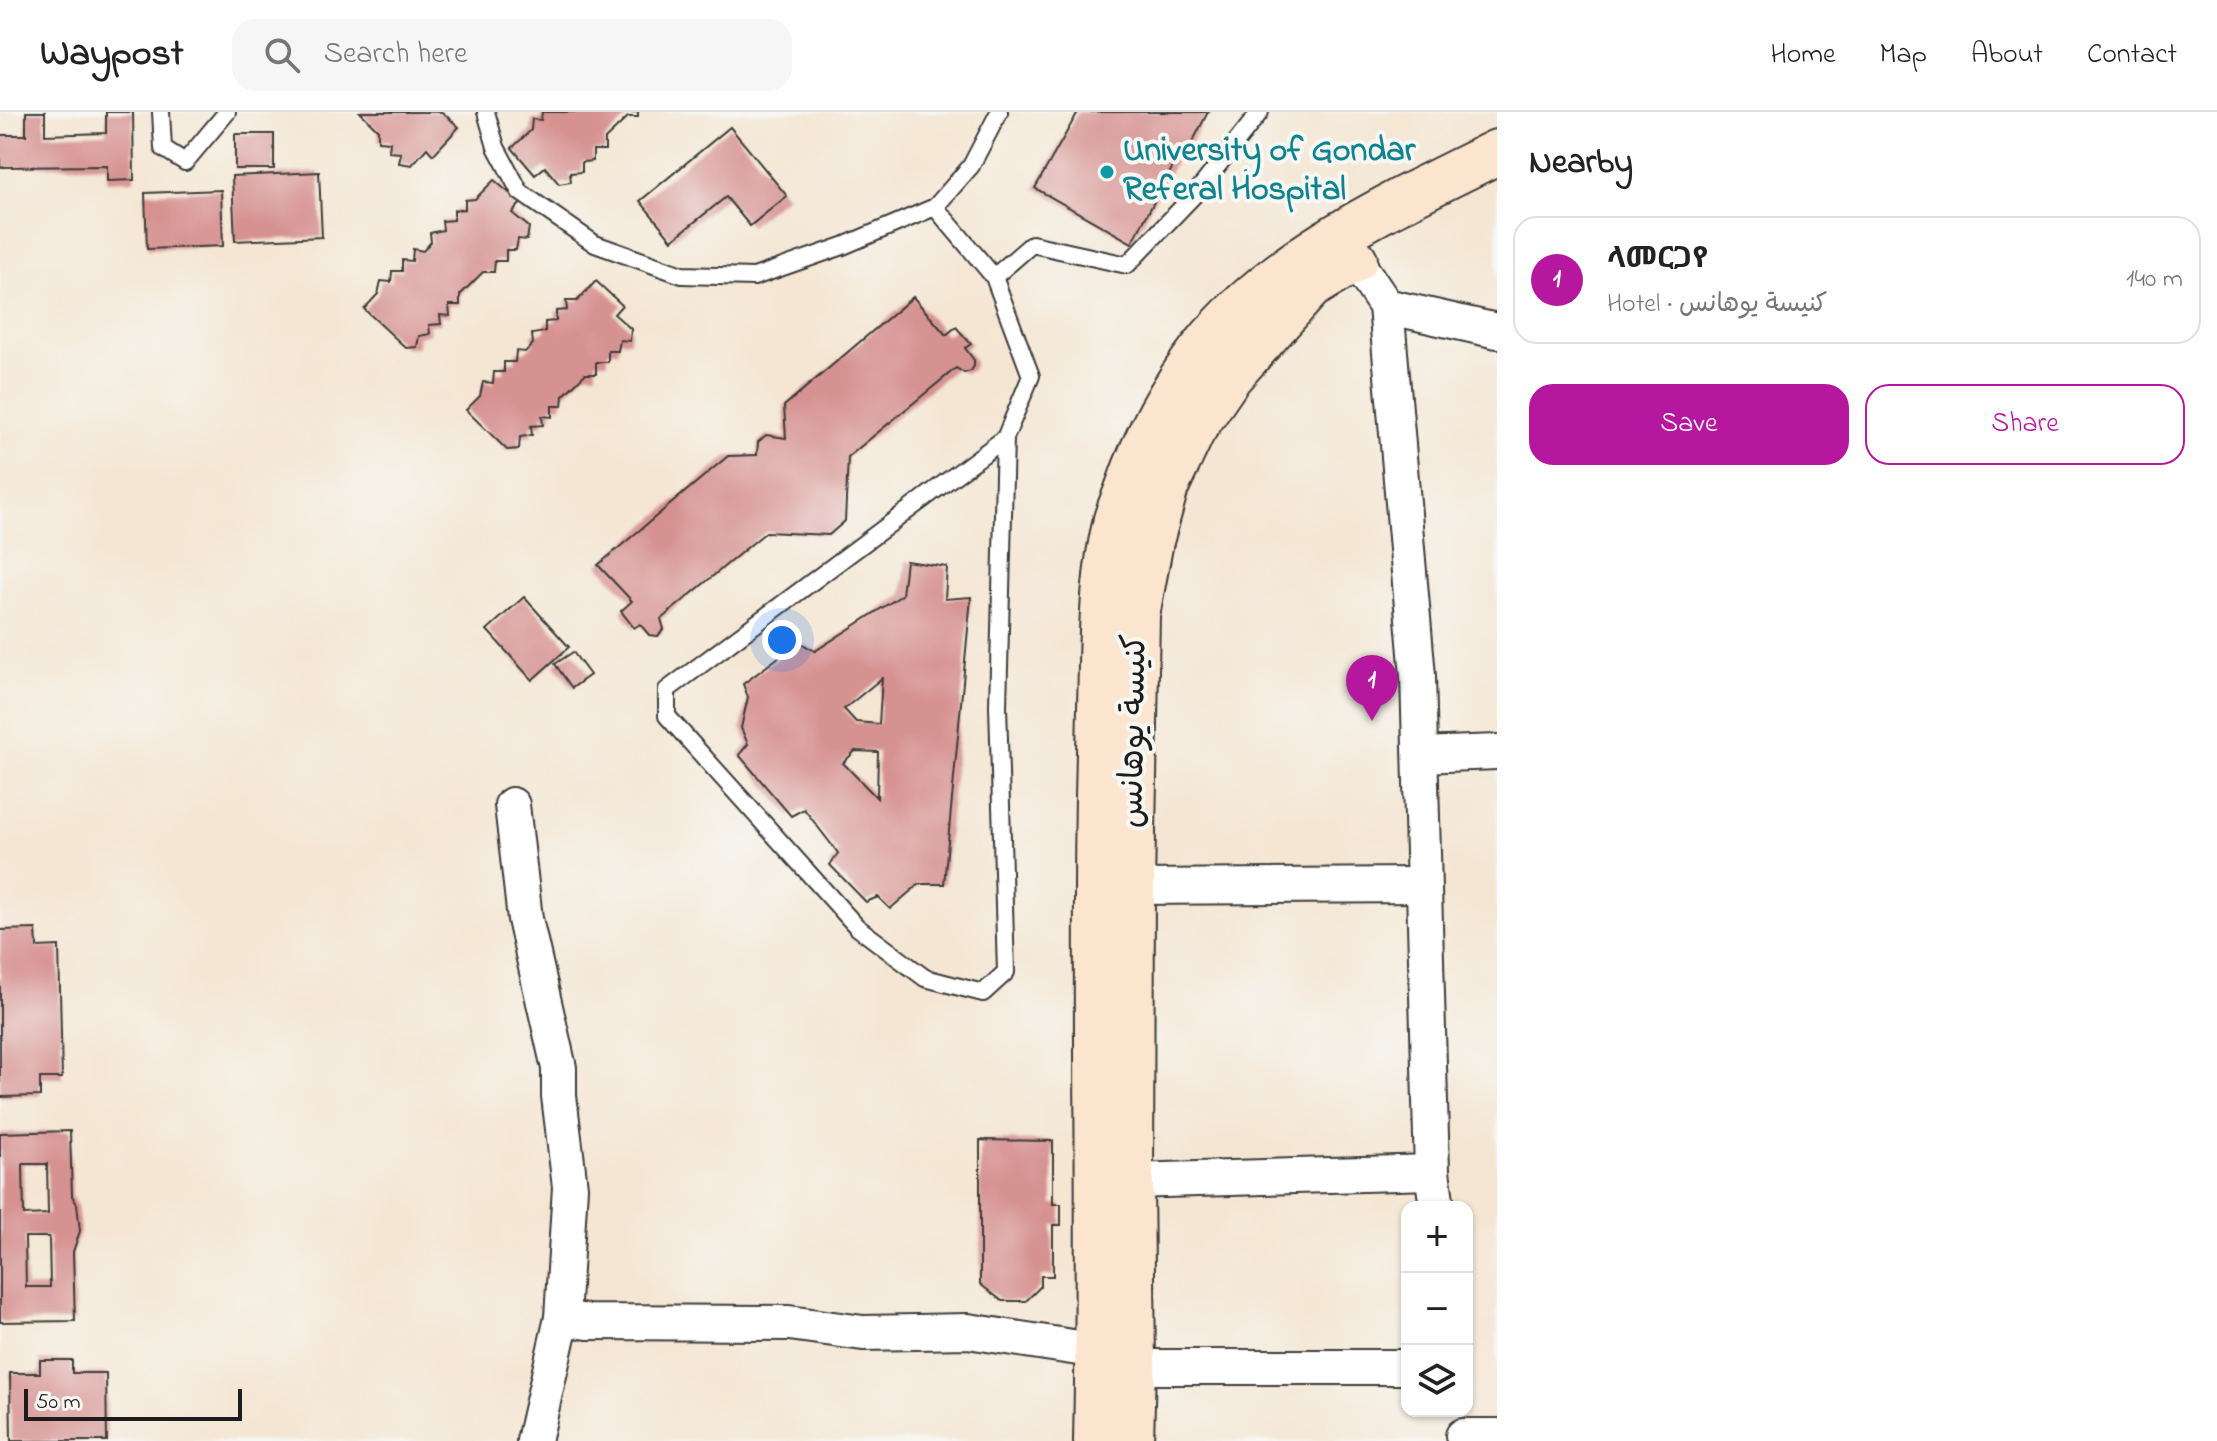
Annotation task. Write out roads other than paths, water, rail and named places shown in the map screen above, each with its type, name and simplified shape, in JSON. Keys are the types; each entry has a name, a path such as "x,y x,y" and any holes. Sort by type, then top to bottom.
{"street":[{"path":"1347,248 1417,192 1497,152"},
{"path":"1096,1441 1116,1359 1131,1181 1114,885 1103,604 1133,532 1135,467 1162,409 1204,347 1256,292 1296,262 1392,237 1497,182"},
{"path":"1347,248 1386,306 1418,676 1422,885 1432,1172 1436,1201"},
{"path":"1386,306 1497,331"},
{"path":"1421,755 1497,752"},
{"path":"512,805 525,919 559,1068 559,1096 570,1187 562,1318 534,1441"},
{"path":"1114,885 1422,885"},
{"path":"1114,885 1116,1359 1131,1441"},
{"path":"1131,1181 1432,1172"},
{"path":"562,1318 588,1322 789,1323 863,1333 968,1331 1116,1359 1401,1367"},
{"path":"1462,1429 1497,1436"}],"lane":[{"path":"161,112 163,148 185,162 227,112"},
{"path":"486,112 496,147 520,192 595,244 682,275 754,277 843,246 935,207 971,166 999,112"},
{"path":"994,277 1032,244 1127,265 1196,193 1260,112"},
{"path":"935,207 994,277 1031,376 1005,438 998,706 1006,972 983,993 925,978 857,927 667,716 667,690 1005,438"}],"place":[{"name":"University of Gondar Referal Hospital","path":"1107,172"},
{"name":"ላመርጋየ","path":"1372,721"}]}
